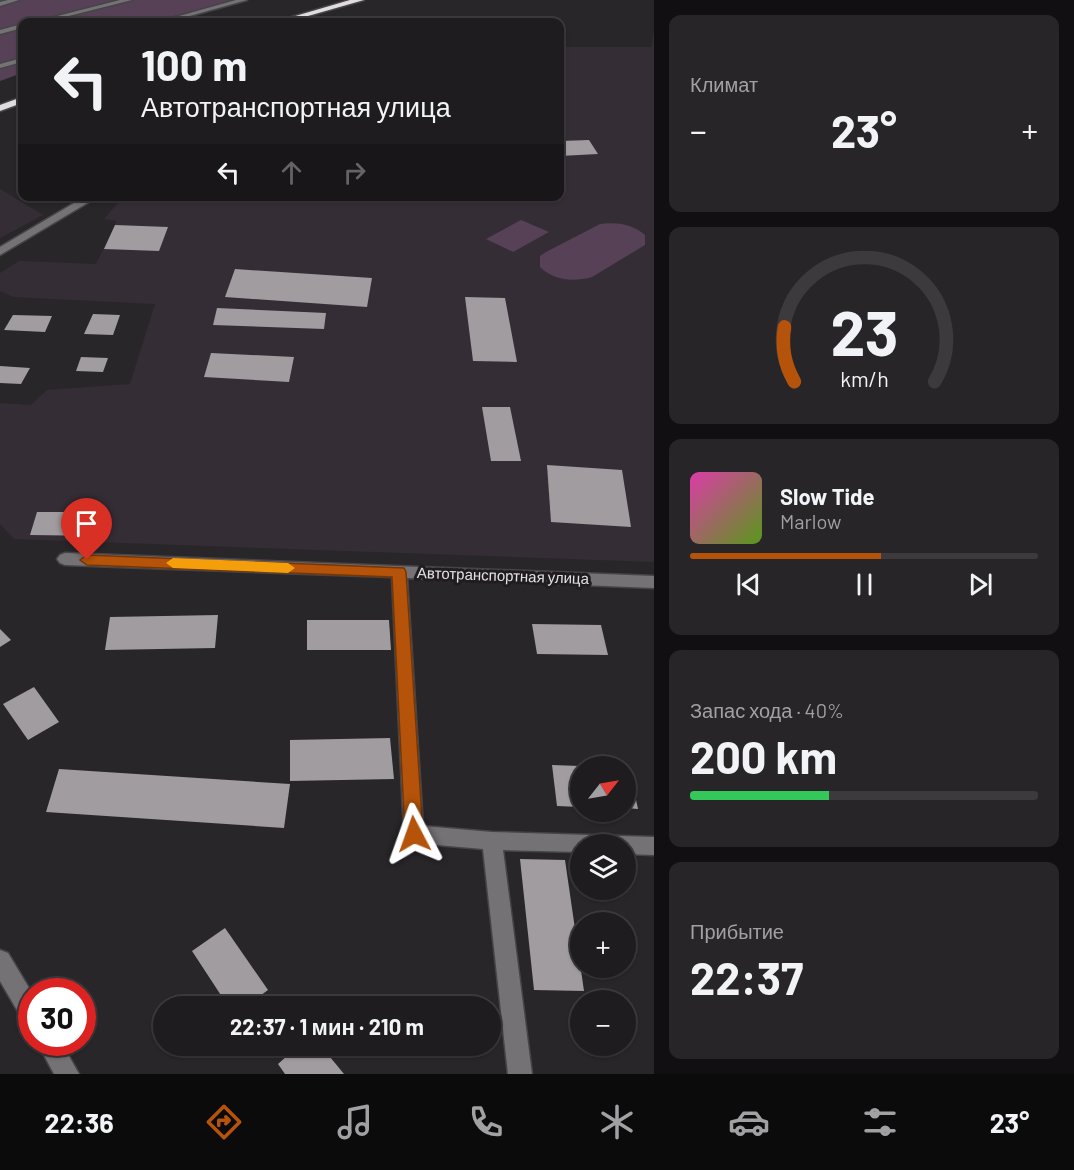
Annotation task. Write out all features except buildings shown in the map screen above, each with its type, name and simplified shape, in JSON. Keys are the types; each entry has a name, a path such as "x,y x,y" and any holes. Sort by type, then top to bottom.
{"highway":[{"path":"294,18 360,0"},
{"path":"0,108 18,101"}],"street":[{"path":"0,4 16,0"},
{"path":"55,18 129,0"},
{"path":"177,18 244,0"},
{"path":"0,32 18,27"},
{"path":"0,66 18,61"},
{"path":"0,252 86,201"},
{"name":"Автотранспортная улица","path":"64,559 654,582"},
{"path":"399,572 414,834 492,841 570,843"},
{"path":"492,841 520,1074"},
{"path":"636,845 654,846"},
{"path":"0,961 18,991"},
{"path":"56,1056 67,1074"}],"shaded area":[{"path":"0,0 235,0 167,18 18,18 18,74 0,81"},
{"path":"654,32 654,562 14,539 0,524 0,403 31,405 47,390 130,384 155,304 14,297 0,291 0,273 19,261 96,264 117,221 104,219 120,201 564,201 564,47 651,47"},
{"path":"0,189 43,215 0,238"},
{"path":"521,220 549,232 513,252 486,239"},
{"path":"612,223 635,228 645,235 645,245 585,279 558,278 540,267 540,256 600,224"}],"slow traffic":[{"path":"173,563 288,568"}],"route":[{"path":"87,560 399,572 414,834"}]}
